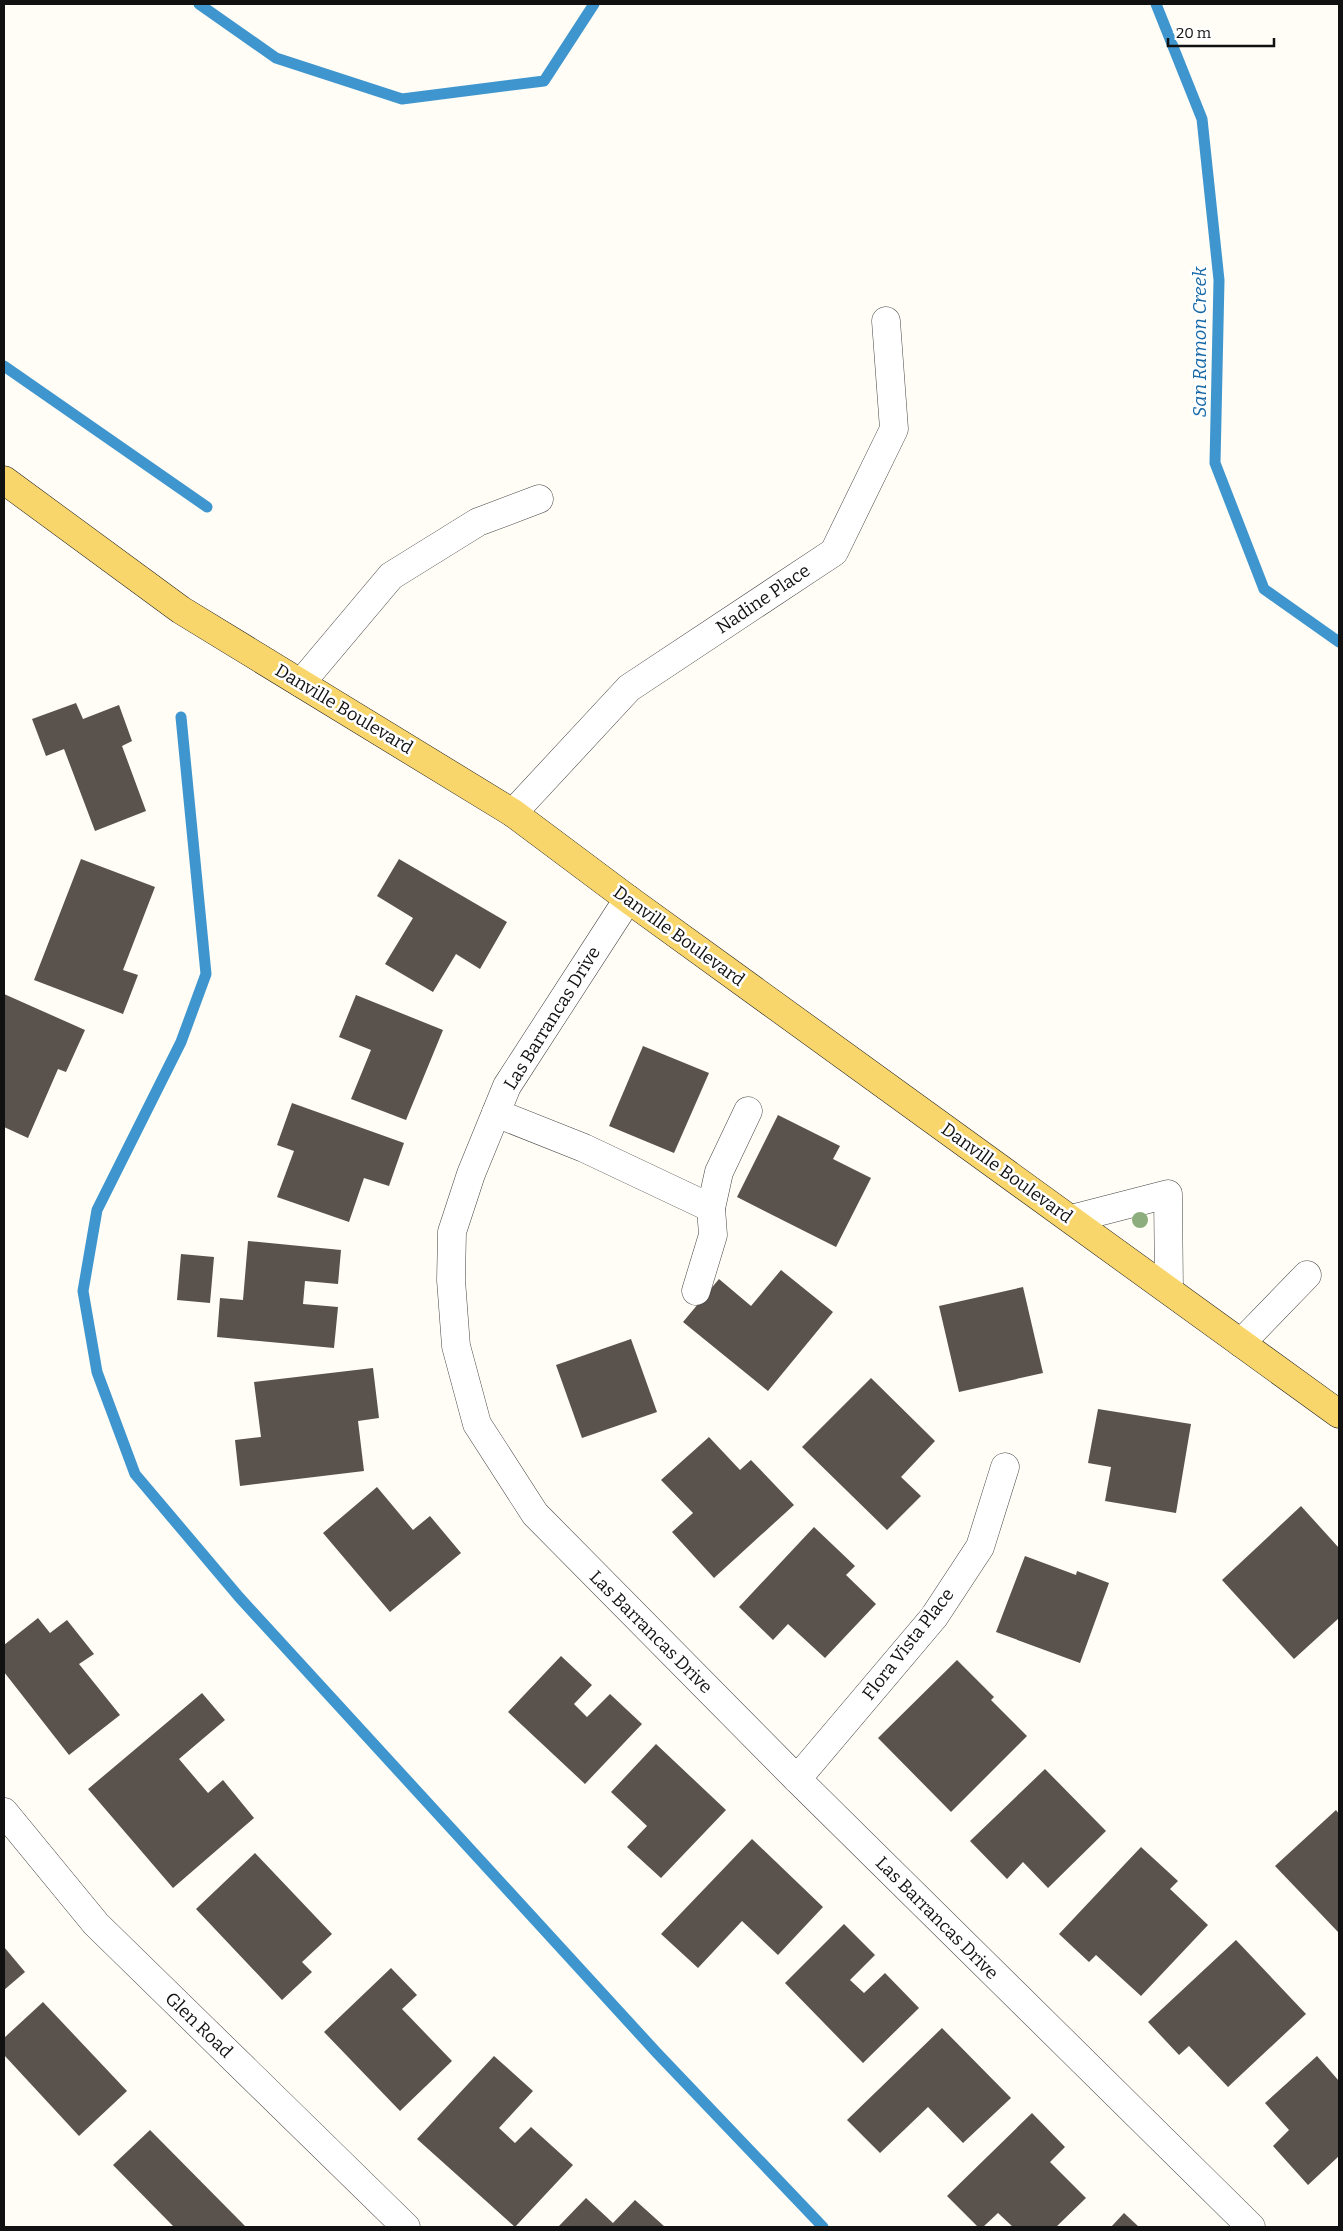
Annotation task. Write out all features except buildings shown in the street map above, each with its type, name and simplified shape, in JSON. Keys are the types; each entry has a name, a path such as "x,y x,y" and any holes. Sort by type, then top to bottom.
{"main road":[{"name":"Danville Boulevard","path":"4,480 182,610 513,812 628,899 1339,1414"}],"street":[{"name":"Nadine Place","path":"513,812 629,688 834,552 894,428 886,321"},
{"path":"301,683 391,576 478,522 539,499"},
{"name":"Las Barrancas Drive","path":"628,899 507,1086 471,1174 452,1232 451,1280 456,1346 477,1424 535,1514 797,1779 1251,2227"},
{"path":"696,1291 713,1235 711,1208 719,1172 748,1111"},
{"path":"496,1113 584,1148 711,1208"},
{"path":"1071,1219 1168,1194 1169,1290"},
{"path":"1241,1343 1307,1275"},
{"name":"Flora Vista Place","path":"797,1779 934,1616 980,1547 1005,1467"},
{"name":"Glen Road","path":"4,1812 96,1924 406,2227"}],"waterway":[{"name":"San Ramon Creek","path":"199,4 276,58 402,99 544,81 594,4"},
{"name":"San Ramon Creek","path":"1156,4 1202,119 1219,280 1215,463 1264,589 1339,642"},
{"path":"4,366 207,507"},
{"path":"181,717 206,974 181,1042 97,1210 83,1291 97,1372 135,1474 239,1597 657,2053 823,2227"}]}
